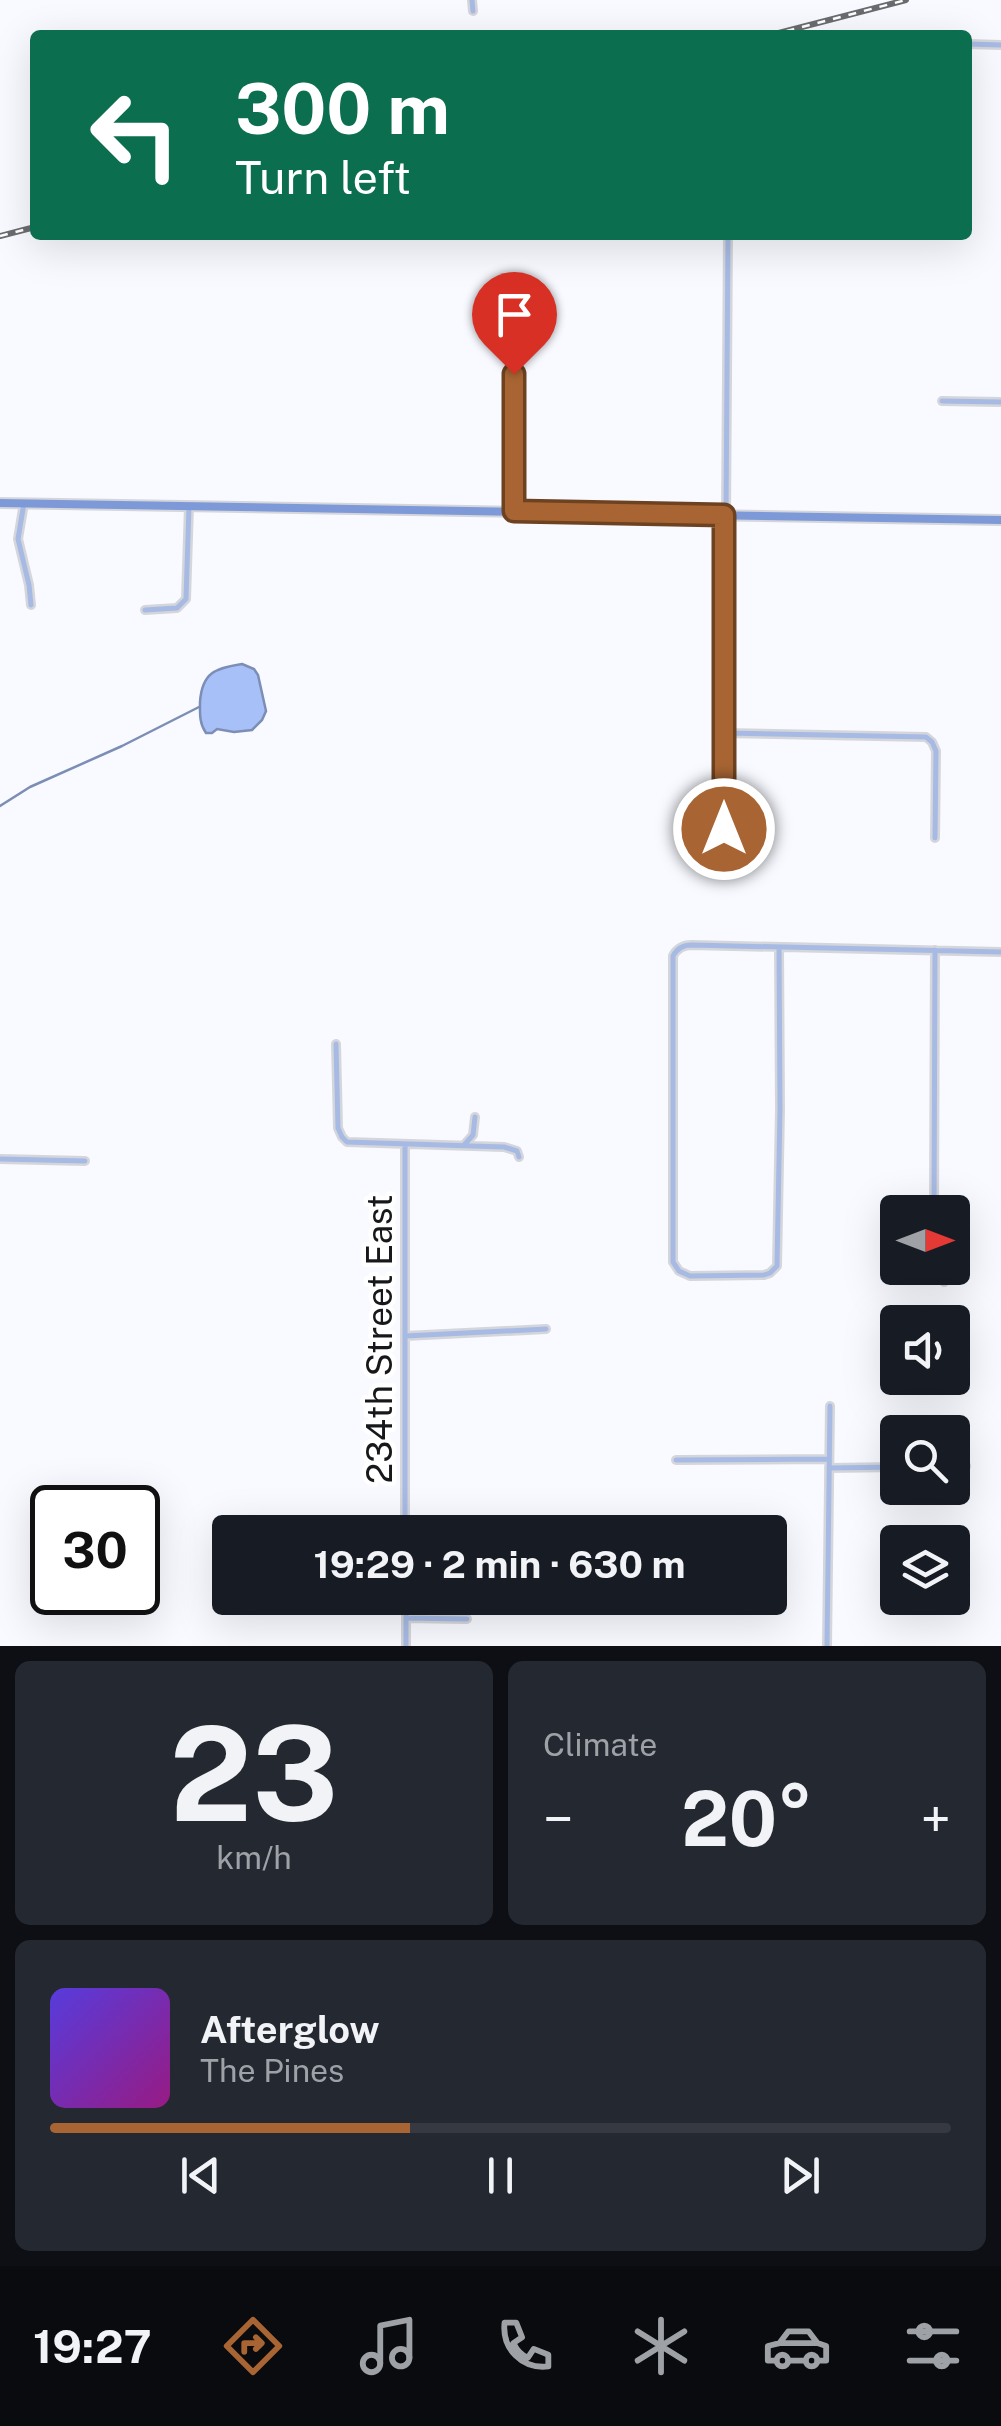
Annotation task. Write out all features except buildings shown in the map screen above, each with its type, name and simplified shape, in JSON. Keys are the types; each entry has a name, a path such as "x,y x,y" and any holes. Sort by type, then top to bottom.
{"main road":[{"path":"0,502 1001,520"}],"street":[{"path":"472,0 473,10"},
{"path":"972,44 1001,45"},
{"path":"724,829 728,240"},
{"path":"514,511 514,340 518,319"},
{"path":"942,402 1001,402"},
{"path":"24,503 18,540 31,605"},
{"path":"145,610 177,608 186,599 188,506"},
{"path":"724,733 929,739 936,750 936,838"},
{"path":"779,947 778,1262 764,1275 690,1276 679,1271 673,1262 672,975 676,951 692,945 1001,952"},
{"path":"934,1195 935,950"},
{"path":"336,1044 338,1128 344,1140 504,1147 517,1151 519,1156"},
{"path":"465,1144 473,1135 475,1117"},
{"name":"234th Street East","path":"405,1145 406,1515"},
{"path":"0,1160 85,1161"},
{"path":"405,1336 546,1329"},
{"path":"827,1646 830,1406"},
{"path":"676,1460 828,1460"},
{"path":"829,1468 880,1467"},
{"path":"406,1646 406,1618 467,1620"}],"water":[{"path":"242,664 258,675 266,711 262,720 252,730 217,729 206,733 200,702 207,678 225,667"}],"waterway":[{"path":"0,806 30,787 199,707"}],"railway":[{"path":"790,30 906,0"},
{"path":"0,236 30,228"}],"route":[{"path":"514,374 514,511 724,515 724,829"}]}
